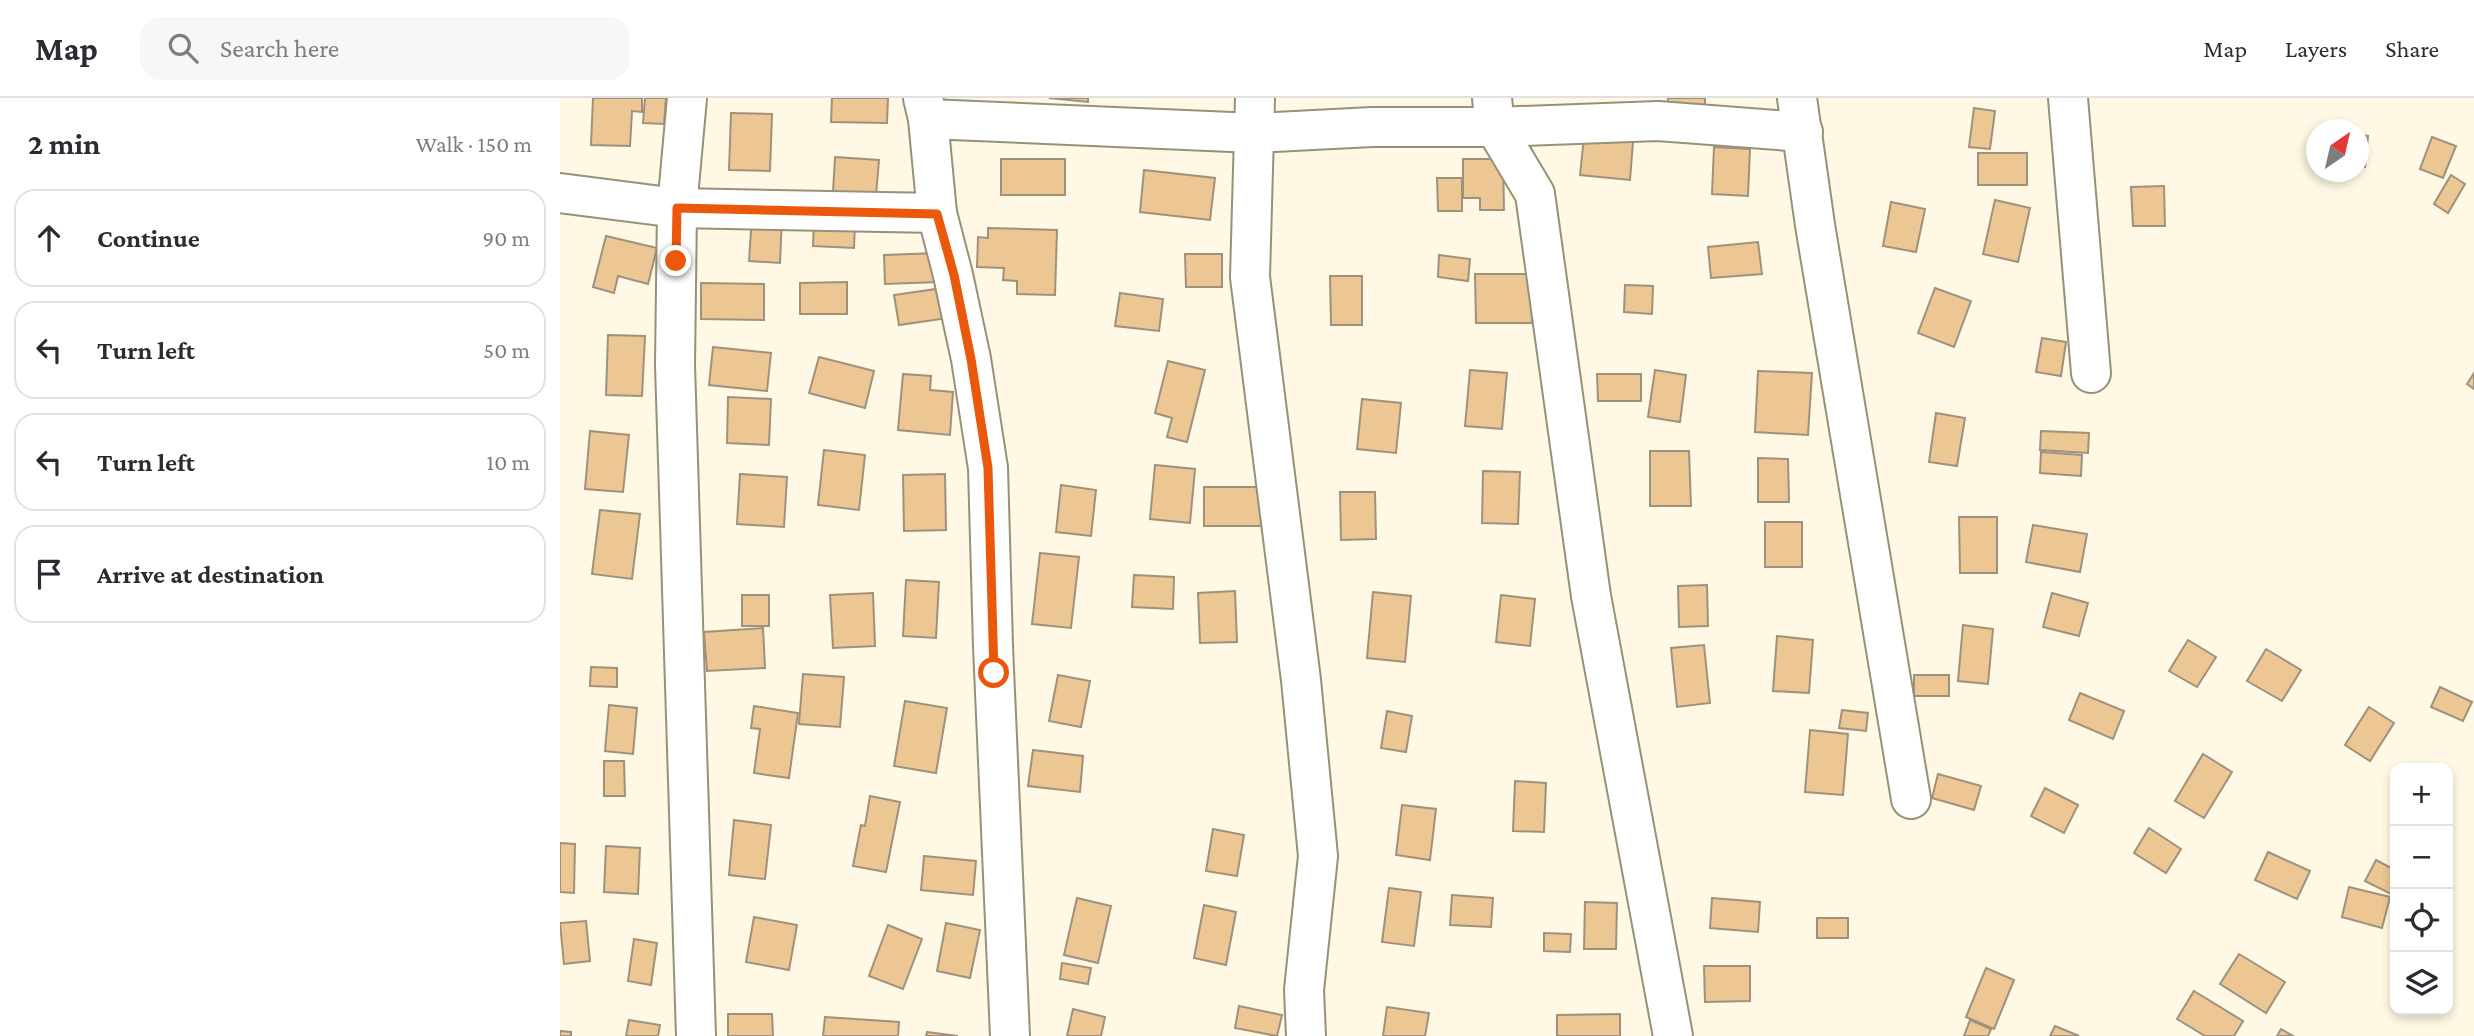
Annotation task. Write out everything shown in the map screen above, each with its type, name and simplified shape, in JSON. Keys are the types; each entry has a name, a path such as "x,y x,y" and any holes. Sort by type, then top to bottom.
{"street":[{"path":"687,98 677,208 675,365 696,1036"},
{"path":"2068,98 2091,373"},
{"path":"1010,1036 988,468 971,359 954,275 937,214 925,108 1255,116 1372,127 1494,112 1658,121 1800,115 1815,225 1911,799"},
{"path":"1494,112 1535,194 1591,596 1673,1036"},
{"path":"1255,116 1250,277 1301,680 1318,856 1304,990 1307,1036"},
{"path":"560,193 677,208 937,214"}],"building":[{"path":"593,98 642,98 642,112 632,111 630,146 591,145"},
{"path":"645,98 666,98 664,124 643,123"},
{"path":"832,98 888,98 887,123 831,122"},
{"path":"1049,98 1088,98 1088,102"},
{"path":"1668,98 1705,98 1705,110 1668,110"},
{"path":"1974,108 1995,111 1990,149 1969,147"},
{"path":"731,113 772,114 770,171 729,170"},
{"path":"1584,137 1633,142 1630,180 1580,175"},
{"path":"2432,137 2456,146 2443,178 2420,169"},
{"path":"1714,147 1750,149 1748,196 1712,194"},
{"path":"1978,153 2027,153 2027,185 1978,185"},
{"path":"835,157 879,160 876,195 833,192"},
{"path":"1001,159 1065,159 1065,195 1001,195"},
{"path":"1463,159 1503,159 1504,210 1480,210 1480,198 1463,198"},
{"path":"1144,170 1215,178 1210,220 1140,212"},
{"path":"2451,175 2465,184 2448,213 2434,204"},
{"path":"1437,178 1462,178 1462,211 1438,211"},
{"path":"2164,186 2165,226 2133,226 2131,187"},
{"path":"1995,200 2030,208 2018,262 1983,254"},
{"path":"1891,202 1925,209 1916,252 1883,246"},
{"path":"752,215 782,217 780,263 749,261"},
{"path":"814,221 855,223 854,248 813,246"},
{"path":"988,228 1057,230 1055,295 1017,294 1017,281 1003,280 1004,268 977,267 978,237 988,238"},
{"path":"606,236 657,248 648,284 618,276 614,293 593,287"},
{"path":"1758,242 1762,274 1711,278 1708,247"},
{"path":"938,253 939,282 885,284 884,255"},
{"path":"1185,254 1222,254 1222,287 1186,287"},
{"path":"1439,255 1470,259 1468,281 1438,277"},
{"path":"1475,274 1531,274 1532,323 1476,323"},
{"path":"1330,276 1362,276 1362,325 1331,325"},
{"path":"847,282 847,314 800,314 800,283"},
{"path":"701,283 764,284 764,320 701,319"},
{"path":"1625,285 1653,286 1652,314 1624,312"},
{"path":"943,288 948,318 899,325 894,295"},
{"path":"1935,288 1971,301 1954,347 1918,333"},
{"path":"1120,293 1163,299 1159,331 1115,326"},
{"path":"608,335 645,336 642,396 606,395"},
{"path":"2042,338 2066,342 2061,376 2036,372"},
{"path":"713,347 771,353 767,391 709,385"},
{"path":"819,357 874,371 865,408 809,393"},
{"path":"1168,361 1205,370 1187,442 1167,437 1172,418 1155,413"},
{"path":"1470,370 1507,373 1502,429 1465,426"},
{"path":"1655,370 1686,375 1680,422 1648,417"},
{"path":"1758,371 1812,373 1808,435 1755,432"},
{"path":"2474,373 2474,389 2467,384"},
{"path":"903,374 931,376 930,390 953,392 950,435 898,430"},
{"path":"1597,374 1641,374 1641,401 1598,401"},
{"path":"728,397 771,399 769,445 727,443"},
{"path":"1362,399 1401,403 1396,453 1357,449"},
{"path":"1936,413 1965,418 1957,466 1929,462"},
{"path":"590,431 629,435 623,492 585,489"},
{"path":"2041,431 2089,433 2088,453 2040,450"},
{"path":"824,450 865,455 859,510 818,505"},
{"path":"1650,451 1689,451 1691,506 1650,506"},
{"path":"2041,452 2082,455 2081,476 2040,473"},
{"path":"1758,458 1788,459 1789,502 1758,502"},
{"path":"1155,465 1195,469 1190,523 1150,519"},
{"path":"1483,471 1520,472 1518,524 1482,523"},
{"path":"740,474 787,477 784,527 737,524"},
{"path":"945,474 946,530 904,531 903,475"},
{"path":"1061,485 1096,490 1091,536 1056,532"},
{"path":"1204,487 1264,487 1264,526 1204,526"},
{"path":"1340,492 1375,492 1376,539 1341,540"},
{"path":"600,510 640,514 632,579 592,574"},
{"path":"1959,517 1997,517 1997,573 1960,573"},
{"path":"1765,522 1802,522 1802,567 1765,567"},
{"path":"2033,525 2087,534 2080,572 2026,562"},
{"path":"1040,553 1079,557 1071,628 1032,624"},
{"path":"1134,575 1174,577 1173,609 1132,607"},
{"path":"906,580 939,582 936,638 903,636"},
{"path":"1707,585 1708,626 1679,627 1678,586"},
{"path":"1235,591 1237,642 1200,643 1198,593"},
{"path":"1373,592 1411,596 1405,662 1367,658"},
{"path":"873,593 875,646 833,648 830,595"},
{"path":"2052,593 2088,603 2079,636 2043,627"},
{"path":"742,595 769,595 769,626 742,626"},
{"path":"1501,595 1535,599 1530,646 1496,642"},
{"path":"1963,625 1993,629 1988,684 1958,681"},
{"path":"763,628 765,668 707,671 704,632"},
{"path":"1777,636 1813,640 1809,693 1773,691"},
{"path":"2188,640 2216,657 2197,687 2169,671"},
{"path":"1704,645 1710,703 1677,707 1671,648"},
{"path":"2266,649 2301,670 2282,701 2247,681"},
{"path":"591,667 617,668 617,687 590,686"},
{"path":"803,674 844,677 840,727 799,724"},
{"path":"1058,675 1090,681 1081,727 1049,721"},
{"path":"1914,675 1949,675 1949,696 1914,696"},
{"path":"2440,687 2472,702 2463,721 2431,707"},
{"path":"2080,693 2124,711 2113,739 2069,720"},
{"path":"905,701 947,708 936,773 894,766"},
{"path":"609,705 637,708 633,754 605,751"},
{"path":"754,706 798,713 789,778 754,773 760,729 751,728"},
{"path":"2369,707 2394,723 2370,761 2345,745"},
{"path":"1842,710 1868,713 1866,731 1839,728"},
{"path":"1387,711 1412,716 1406,752 1381,748"},
{"path":"1810,730 1848,734 1843,795 1805,792"},
{"path":"1033,750 1083,756 1080,792 1028,786"},
{"path":"2203,754 2232,772 2204,818 2175,801"},
{"path":"604,761 624,761 625,796 604,796"},
{"path":"1938,774 1981,786 1974,810 1932,798"},
{"path":"1515,781 1546,783 1544,832 1513,831"},
{"path":"2045,788 2078,805 2064,833 2031,816"},
{"path":"870,796 900,802 886,872 853,866 861,825 865,826"},
{"path":"1402,805 1436,809 1430,860 1396,855"},
{"path":"734,820 771,825 765,879 729,875"},
{"path":"2149,828 2181,849 2166,873 2134,853"},
{"path":"1213,829 1244,835 1237,876 1206,871"},
{"path":"560,843 575,844 574,893 560,892"},
{"path":"606,846 640,848 638,894 604,892"},
{"path":"2268,852 2310,871 2297,899 2255,880"},
{"path":"924,856 976,861 973,895 921,890"},
{"path":"2376,860 2390,867 2390,894 2365,881"},
{"path":"2349,887 2390,897 2382,928 2342,917"},
{"path":"1389,888 1421,892 1414,946 1382,942"},
{"path":"1452,895 1493,898 1491,927 1450,925"},
{"path":"1077,898 1111,906 1098,963 1064,955"},
{"path":"1712,898 1760,902 1758,932 1710,928"},
{"path":"1585,902 1617,903 1616,949 1584,949"},
{"path":"1204,905 1236,912 1226,965 1194,958"},
{"path":"754,917 797,925 789,970 746,962"},
{"path":"1817,918 1848,918 1848,938 1817,938"},
{"path":"586,921 590,961 564,964 560,923"},
{"path":"946,923 980,930 970,978 937,971"},
{"path":"888,925 922,939 903,989 869,976"},
{"path":"1544,933 1571,934 1570,952 1544,951"},
{"path":"634,939 657,943 651,985 628,981"},
{"path":"2239,954 2285,982 2266,1013 2220,984"},
{"path":"1062,963 1091,968 1088,984 1060,979"},
{"path":"1704,966 1750,966 1750,1001 1705,1002"},
{"path":"1986,968 2014,980 1994,1029 1966,1017"},
{"path":"2194,991 2243,1021 2234,1036 2205,1036 2177,1019"},
{"path":"1239,1006 1282,1015 1277,1036 1235,1028"},
{"path":"1387,1007 1429,1013 1425,1036 1383,1036"},
{"path":"1073,1009 1105,1017 1101,1036 1067,1036"},
{"path":"728,1014 772,1014 773,1036 728,1036"},
{"path":"1620,1014 1620,1036 1557,1036 1557,1015"},
{"path":"825,1017 899,1022 898,1036 823,1036"},
{"path":"629,1020 660,1025 658,1036 626,1036"},
{"path":"1970,1020 1991,1029 1988,1036 1964,1036"},
{"path":"2055,1026 2079,1036 2050,1036"},
{"path":"2281,1029 2293,1036 2277,1036"},
{"path":"560,1031 571,1032 571,1036 560,1036"},
{"path":"927,1032 958,1036 926,1036"}],"route":[{"path":"676,261 677,208 937,214 954,275 971,359 988,468 994,673"}]}
